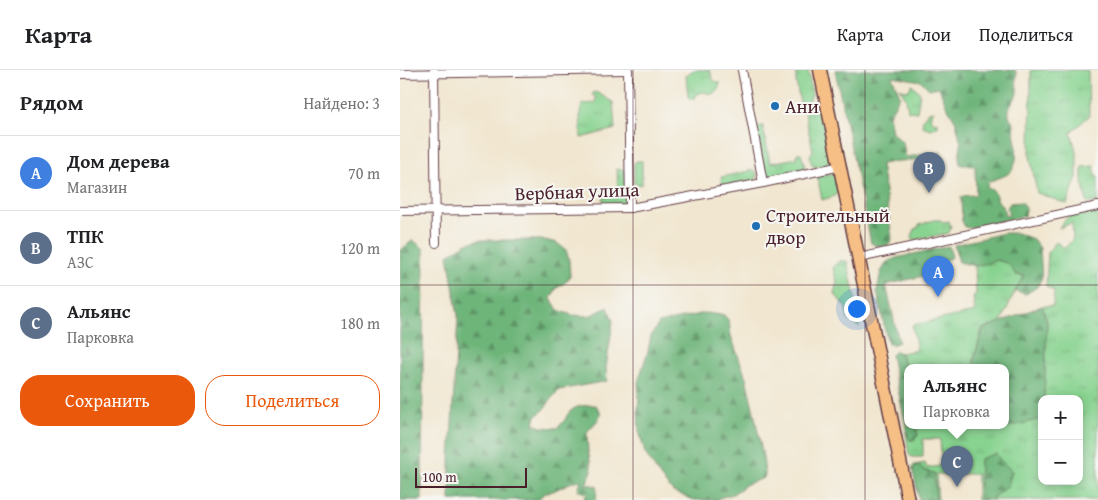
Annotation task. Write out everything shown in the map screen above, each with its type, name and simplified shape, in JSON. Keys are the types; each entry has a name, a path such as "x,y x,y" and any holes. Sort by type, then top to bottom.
{"main road":[{"path":"820,70 908,500"}],"street":[{"path":"400,74 627,70 630,208"},
{"path":"742,70 763,183"},
{"path":"434,72 436,244"},
{"name":"Вербная улица","path":"400,211 630,208 763,183 840,166"},
{"path":"859,258 1098,206"}],"green space":[{"path":"694,70 710,70 713,80 720,83 718,90 712,94 703,92 697,94 691,100 688,97 686,76"},
{"path":"796,70 808,70 812,94 808,105 801,108 796,82"},
{"path":"835,70 1015,70 1017,74 1017,93 1009,112 1014,125 1016,144 1014,167 1004,176 988,182 987,188 993,190 1003,207 1005,216 1009,215 1007,208 1010,203 1022,202 1026,208 1025,216 969,228 965,227 962,221 961,197 976,193 975,167 973,165 960,164 961,144 956,122 946,105 939,87 929,89 921,81 892,76 900,96 889,115 892,132 903,143 906,157 941,152 945,159 899,161 881,164 892,238 889,244 884,246 877,246 871,243"},
{"path":"1031,70 1088,70 1089,116 1071,132 1077,154 1077,177 1067,204 1037,193 1030,156"},
{"path":"912,84 920,93 917,112 908,111 906,98 900,88 908,91"},
{"path":"594,92 613,102 615,129 581,138 580,113 582,104 595,103 596,97 592,95"},
{"path":"809,109 813,111 816,109 821,112 830,158 828,165 814,167 811,161 810,155 813,151 805,114"},
{"path":"934,111 930,117 934,123 938,122 938,126 931,129 922,126 923,119 928,112"},
{"path":"763,126 770,163 797,158 797,153 801,153 804,169 771,176 765,173 756,127"},
{"path":"636,161 642,161 642,184 640,185 634,183 634,164"},
{"path":"1094,166 1096,177 1098,177 1098,202 1091,203 1087,202 1082,181 1082,167"},
{"path":"617,169 625,170 625,201 621,205 605,205 603,197 618,197"},
{"path":"753,170 757,174 756,180 726,186 722,184 721,177"},
{"path":"827,173 836,176 838,190 835,196 822,200 817,175"},
{"path":"1098,210 1098,500 992,500 993,497 1008,486 980,459 980,500 977,500 977,474 936,474 938,500 936,500 934,473 923,470 921,466 916,465 913,471 912,468 914,465 925,463 927,468 944,464 944,457 941,457 940,439 923,439 923,457 912,457 909,455 906,430 910,440 913,440 918,436 917,429 1009,429 1009,426 1038,420 1038,485 1083,485 1083,395 1044,395 1047,322 1042,306 1053,306 1054,291 1046,286 1048,252 1056,242 1065,248 1073,239 1072,223 1059,228 1064,221 1073,215"},
{"path":"934,220 949,221 951,227 949,233 913,240 912,236 919,225"},
{"path":"1004,233 1017,233 1033,239 1040,248 1042,278 1037,287 1026,294 1015,291 1024,275 1016,275 1009,264 997,260 975,266 959,262 954,245"},
{"path":"413,240 424,249 422,500 400,500 400,251"},
{"path":"480,240 545,240 557,243 566,250 570,276 567,281 556,289 551,298 558,310 572,315 589,316 608,307 613,321 606,368 607,381 559,390 544,410 536,416 534,424 541,427 557,428 573,409 584,405 596,405 601,414 587,432 592,471 586,484 597,486 596,500 584,500 587,494 578,490 581,480 543,494 538,500 450,500 450,459 458,316 448,255 467,243"},
{"path":"949,246 952,257 938,264 931,274 886,285 899,342 888,344 877,291 881,272 887,262 896,258"},
{"path":"997,260 1009,264 1016,275 1025,275 1015,291 1001,322 982,329 974,364 904,364 904,368 901,353 917,350 912,325 975,312 973,296 976,295 975,266"},
{"path":"839,261 847,261 860,320 859,327 848,320 846,308 834,293 837,282 833,268"},
{"path":"1042,306 1047,322 1044,395 1038,395 1038,420 1009,426 1009,364 974,364 983,329"},
{"path":"705,313 724,315 729,321 731,336 746,378 754,412 765,474 764,478 747,484 733,494 717,500 691,500 673,492 661,478 645,453 639,431 638,382 651,336 659,323"},
{"path":"895,351 901,353 904,368 904,417 891,355"},
{"path":"907,429 917,429 918,436 910,440"},
{"path":"996,453 1000,460 1012,471 1008,486 993,497 992,500 980,500 980,459"},
{"path":"916,465 921,466 923,470 934,473 936,500 919,500 913,471"}],"place":[{"name":"Ани","path":"775,106"},
{"name":"ТПК","path":"929,193"},
{"name":"Строительный двор","path":"756,226"},
{"name":"Дом дерева","path":"938,297"},
{"name":"Альянс","path":"957,487"}]}
